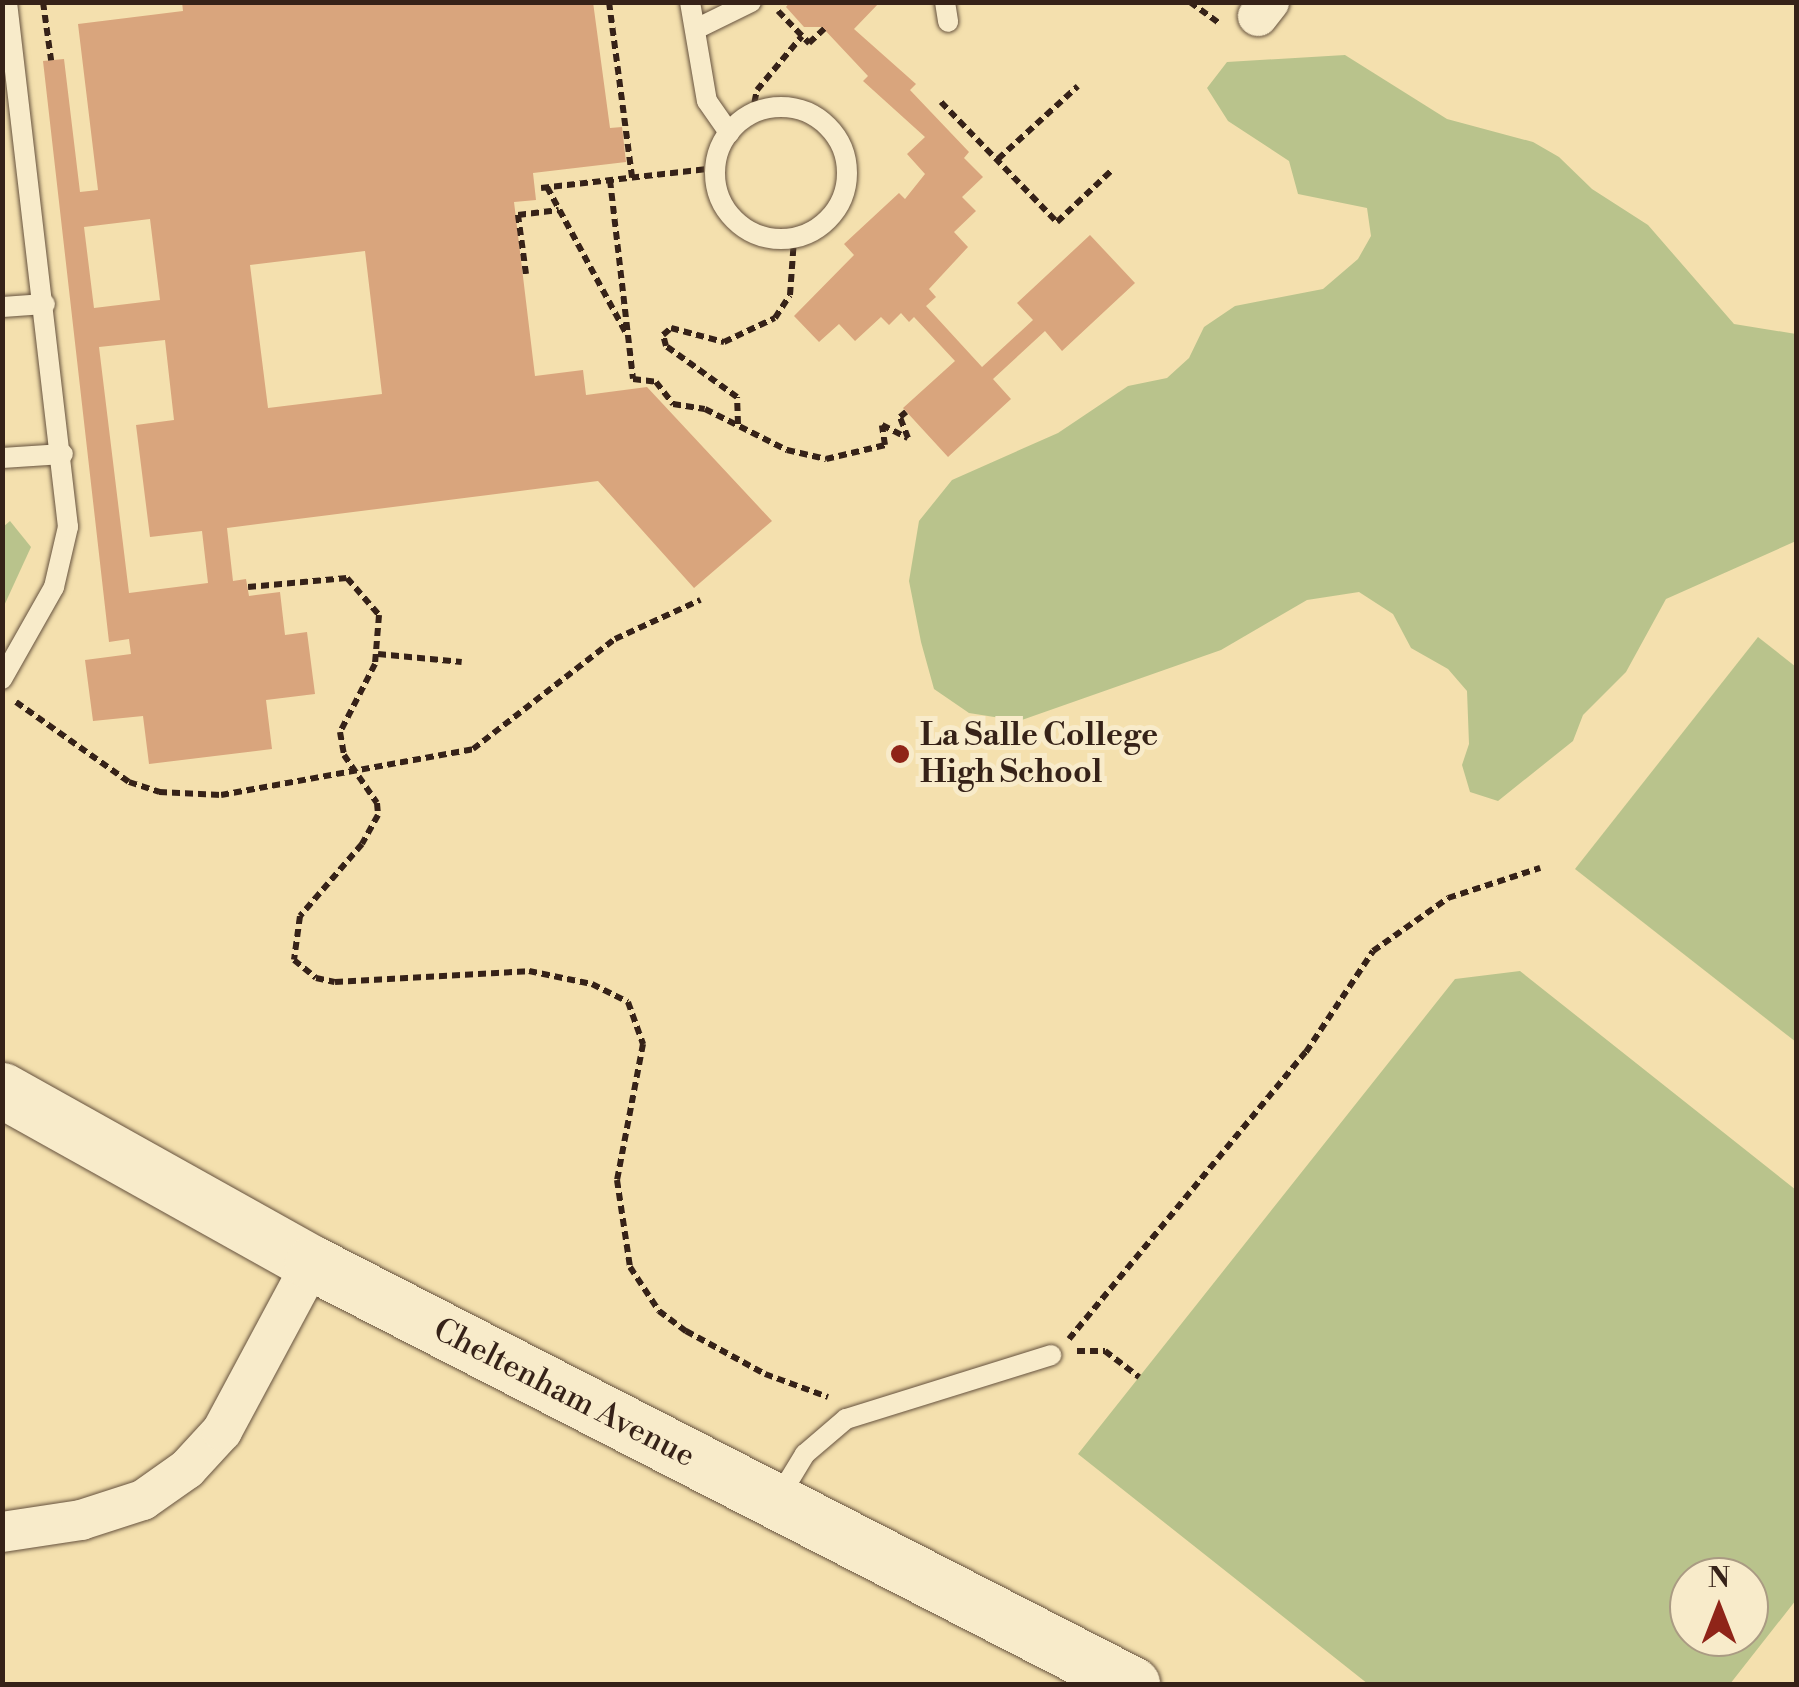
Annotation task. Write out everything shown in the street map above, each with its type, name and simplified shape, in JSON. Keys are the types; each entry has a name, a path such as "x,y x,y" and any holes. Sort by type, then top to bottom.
{"main road":[{"name":"Cheltenham Avenue","path":"2,1090 312,1262 1132,1684"}],"street":[{"path":"2,1532 81,1520 144,1500 187,1469 222,1430 312,1262"}],"lane":[{"path":"2,680 62,566 68,527 46,304 7,2"},
{"path":"690,2 698,28 707,100 728,132"},
{"path":"698,28 752,2"},
{"path":"800,110 819,118 845,152 848,174 838,207 815,231 794,239 749,232 731,217 719,198 716,168 728,132 752,114 800,110"},
{"path":"2,308 46,304"},
{"path":"2,458 63,454"},
{"path":"776,1502 829,1430 873,1406 1051,1355"}],"path":[{"path":"43,2 51,60"},
{"path":"609,2 632,178"},
{"path":"770,2 809,44 824,29"},
{"path":"752,114 757,90 802,36"},
{"path":"998,160 1078,86"},
{"path":"941,102 1057,222 1113,169"},
{"path":"628,338 544,187 716,168"},
{"path":"610,180 633,379 656,382 673,404 738,424 787,450 840,458 885,445 882,425 908,438 912,433 900,417 906,412"},
{"path":"526,274 518,215 559,210"},
{"path":"738,424 738,398 666,346 662,334 672,328 724,342 775,318 790,296 794,239"},
{"path":"248,587 347,578 379,616 378,654 340,732 378,815 362,844 300,916 292,947 302,972 334,982 528,972 592,984 628,1002 643,1044 620,1154 618,1213 642,1290 658,1311 726,1355 811,1392 873,1406"},
{"path":"2,694 98,763 159,792 221,795 473,750 615,638 700,600"},
{"path":"378,654 462,662"},
{"path":"1051,1355 1128,1275 1240,1126 1306,1052 1373,951 1448,898 1540,868"},
{"path":"1051,1355 1105,1351 1139,1377"}],"green space":[{"path":"1345,55 1447,119 1533,142 1559,157 1592,189 1648,225 1734,324 1796,334 1796,541 1666,599 1626,672 1583,715 1573,741 1498,801 1470,792 1462,765 1469,744 1467,691 1448,669 1411,648 1393,614 1359,592 1307,600 1221,650 1019,721 969,713 934,689 921,642 909,581 919,521 952,480 1058,433 1128,386 1167,378 1189,358 1204,327 1235,306 1323,289 1358,259 1371,236 1367,208 1298,194 1289,161 1228,121 1207,88 1227,62"},
{"path":"10,521 31,547 3,608 3,527"},
{"path":"1758,637 1796,667 1796,1042 1575,869"},
{"path":"1520,971 1796,1190 1796,1600 1769,1634 1769,1557 1669,1557 1669,1657 1751,1657 1730,1684 1368,1684 1078,1454 1455,979"}],"building":[{"path":"182,2 593,2 610,128 622,127 626,162 533,173 536,200 514,202 535,376 583,370 586,395 647,387 772,521 694,588 598,481 227,528 233,581 246,579 249,596 280,592 285,635 307,632 315,694 266,700 272,749 149,764 143,716 93,721 85,660 131,654 129,639 109,642 43,61 64,59 80,192 98,190 78,24 183,11","holes":["150,219 160,300 94,308 84,227","365,251 382,394 268,408 250,265","165,340 174,420 136,425 150,537 202,531 208,583 129,593 99,347"]},
{"path":"790,2 880,2 854,29 916,84 910,90 969,152 964,158 983,177 962,197 976,211 954,232 968,247 929,289 936,297 926,306 982,367 1033,320 1017,303 1090,235 1135,283 1062,351 1045,331 993,379 1011,399 948,457 903,408 955,361 914,317 909,322 901,313 889,325 881,317 855,341 839,324 819,342 794,316 854,255 844,244 899,193 905,199 925,174 907,154 925,137 863,81 868,76 822,27 804,27 786,7"}],"place":[{"name":"La Salle College High School","path":"900,754"}]}
